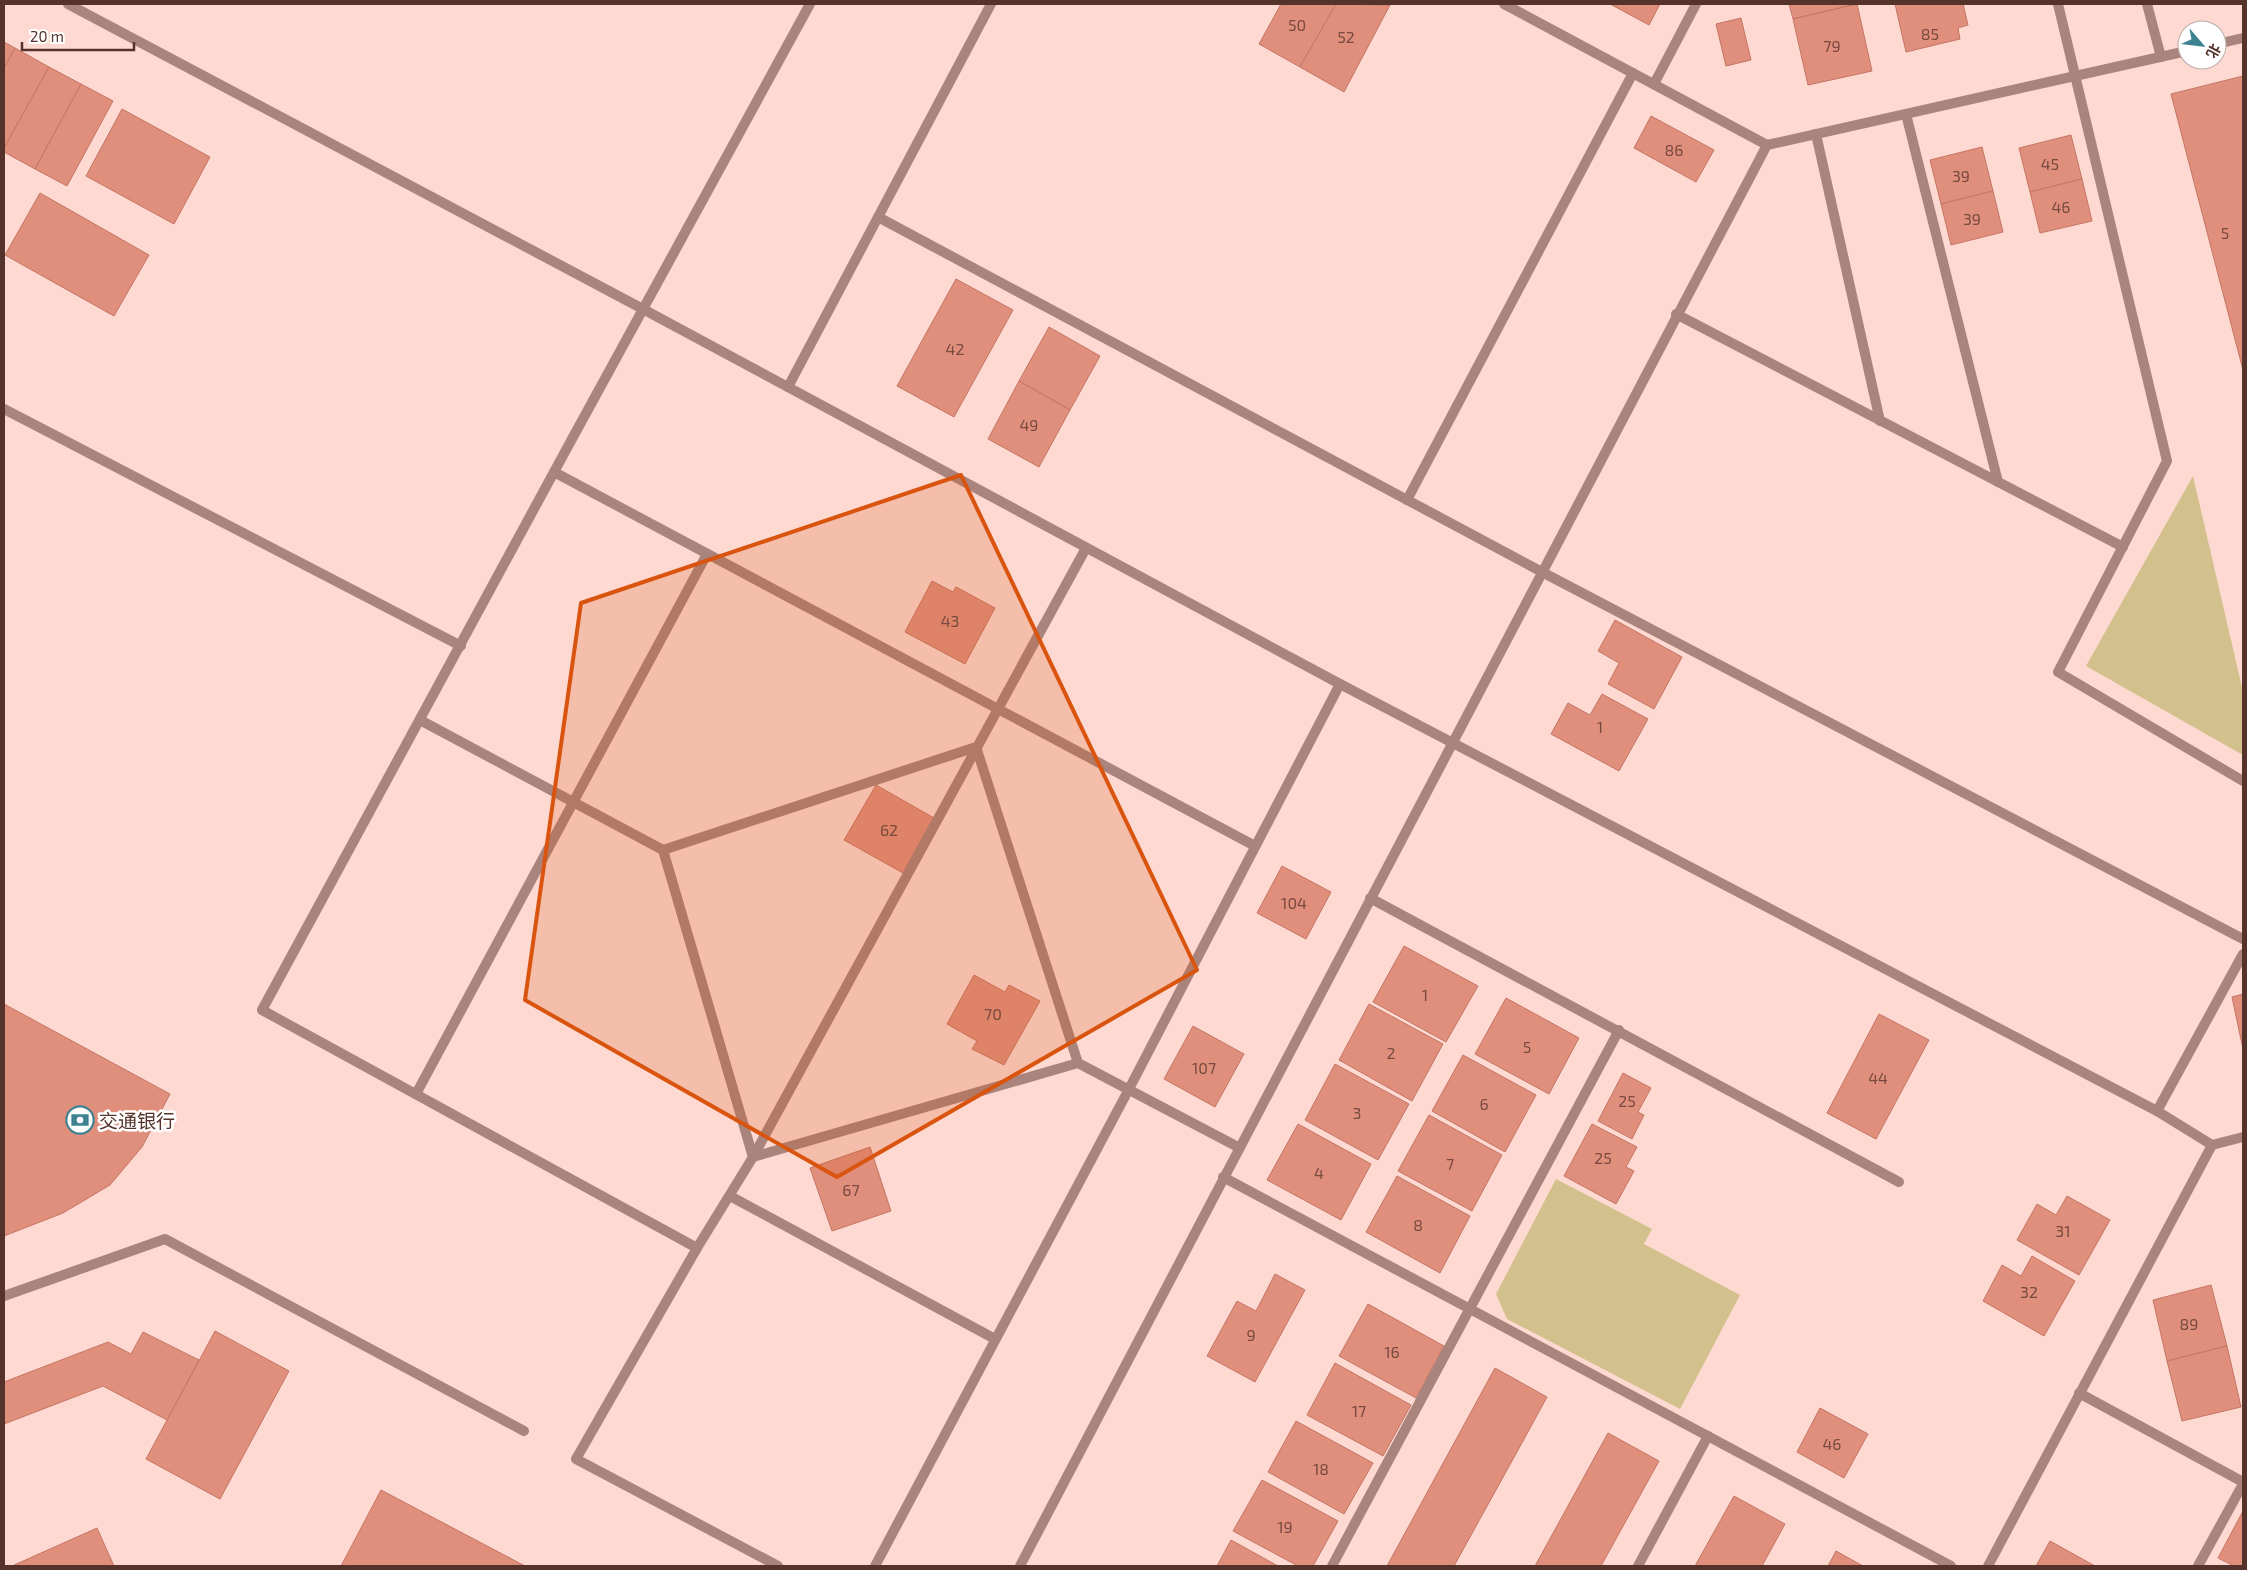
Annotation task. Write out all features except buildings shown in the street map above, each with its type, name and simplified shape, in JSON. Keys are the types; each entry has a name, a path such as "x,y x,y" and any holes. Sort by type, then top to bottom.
{"street":[{"path":"68,4 641,308 1452,744 2157,1111 2212,1145 2243,1137"},
{"path":"697,1248 262,1010 461,646 641,308 810,4"},
{"path":"788,387 990,4"},
{"path":"1504,4 1767,145 2177,53"},
{"path":"1654,84 1696,4"},
{"path":"2058,4 2167,461 2058,672 2243,781"},
{"path":"2147,4 2161,57"},
{"path":"2227,42 2243,38"},
{"path":"1407,500 1633,73"},
{"path":"1906,114 1998,482"},
{"path":"1816,134 1880,420"},
{"path":"1020,1566 1238,1147 1452,744 1676,314 1767,145"},
{"path":"878,217 1542,572 2243,939"},
{"path":"1676,314 2123,547"},
{"path":"4,409 461,646"},
{"path":"554,472 1255,846"},
{"path":"778,1566 576,1459 697,1248 753,1157 1086,548"},
{"path":"416,1094 707,554"},
{"path":"875,1566 1129,1089 1340,684"},
{"path":"420,720 663,850 753,1157"},
{"path":"663,850 976,747"},
{"path":"976,747 1078,1063"},
{"path":"1370,898 1899,1182"},
{"path":"2157,1111 2243,954"},
{"path":"1332,1566 1619,1030"},
{"path":"753,1157 1078,1063 1238,1147"},
{"path":"1988,1566 2212,1145"},
{"path":"1223,1177 1951,1566"},
{"path":"730,1196 995,1338"},
{"path":"4,1296 165,1239 524,1431"},
{"path":"2079,1393 2243,1483 2198,1566"},
{"path":"1638,1566 1708,1436"}],"highlighted area":[{"path":"961,475 1197,970 837,1177 525,1000 581,603"}],"shaded area":[{"path":"2193,476 2243,692 2243,755 2086,666"},
{"path":"1556,1179 1652,1229 1644,1244 1740,1295 1680,1409 1507,1319 1496,1294"}],"place":[{"name":"交通银行","path":"80,1120"}]}
